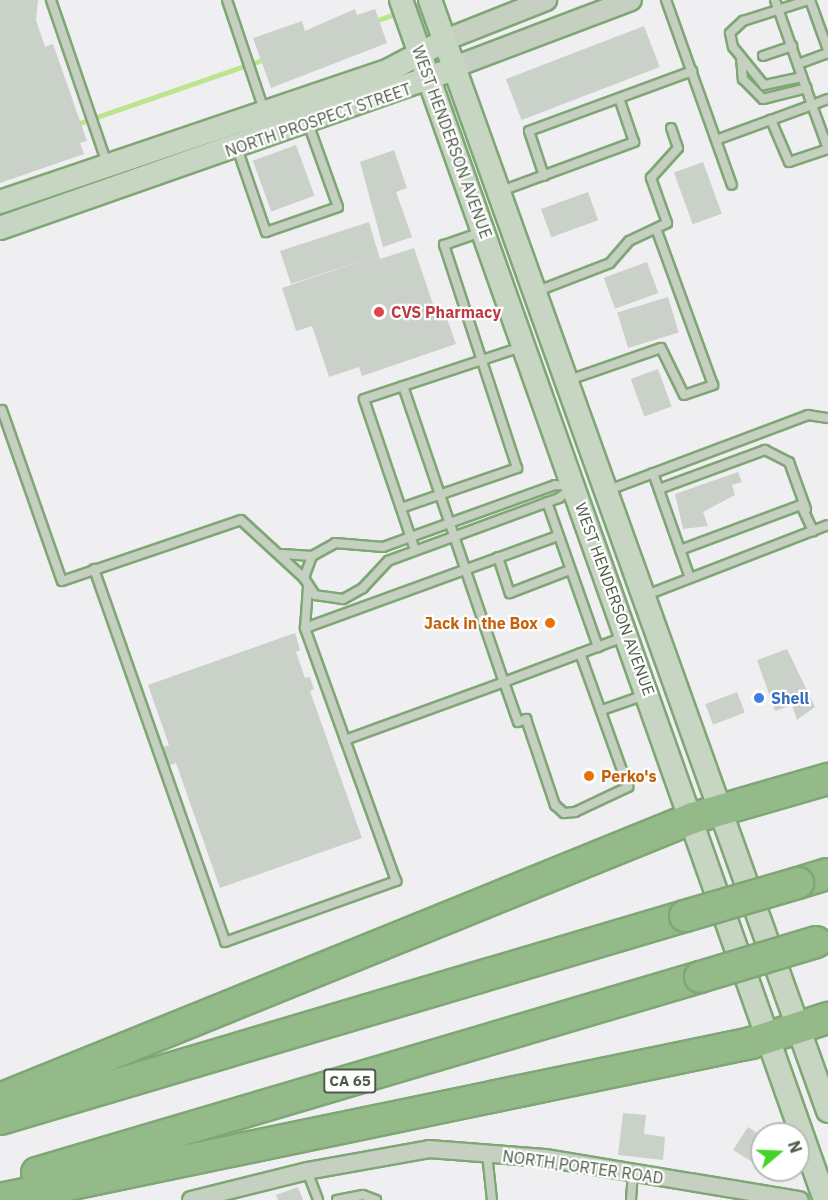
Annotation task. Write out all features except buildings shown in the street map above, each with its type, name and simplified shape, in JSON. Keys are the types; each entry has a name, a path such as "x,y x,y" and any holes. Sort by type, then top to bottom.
{"highway":[{"path":"0,1099 706,813 828,779"},
{"path":"0,1119 828,874"},
{"name":"CA 65","path":"0,1184 822,941"},
{"path":"0,1199 784,1033 828,1018"}],"main road":[{"name":"WEST HENDERSON AVENUE","path":"401,0 648,694 706,813"},
{"name":"WEST HENDERSON AVENUE","path":"430,0 643,596 706,813 784,1033 822,1199"},
{"name":"NORTH PROSPECT STREET","path":"0,202 265,112 420,55 444,40"},
{"name":"NORTH PROSPECT STREET","path":"0,228 116,190 430,80 454,67"},
{"path":"509,303 531,328 567,418 581,424"},
{"path":"574,486 584,486 594,496 627,588 643,596"},
{"name":"WEST HENDERSON AVENUE","path":"784,1033 828,1109"}],"street":[{"name":"NORTH PROSPECT STREET","path":"444,40 546,0"},
{"name":"NORTH PROSPECT STREET","path":"454,67 631,0"},
{"name":"NORTH PORTER ROAD","path":"191,1200 242,1194 308,1171 429,1149 633,1172 800,1200"}],"lane":[{"path":"51,0 116,190"},
{"path":"227,0 265,112"},
{"path":"666,0 732,185"},
{"path":"771,120 789,162 828,148 776,0"},
{"path":"798,64 828,51 809,0 733,26 730,40 764,85 802,77"},
{"path":"763,56 792,46"},
{"path":"741,57 743,79 763,99 807,88"},
{"path":"544,176 529,131 692,71"},
{"path":"499,192 634,142 619,98"},
{"path":"716,140 828,99"},
{"path":"237,148 267,232 338,207 308,123"},
{"path":"534,292 610,263 629,241 657,231 667,224 651,178 678,148 671,128"},
{"path":"401,508 518,468 444,245 484,231"},
{"path":"566,381 661,348 684,395 713,385 657,231"},
{"path":"415,550 364,399 525,346"},
{"path":"403,386 448,524 518,722 526,719 555,805 564,813 628,787 580,653"},
{"path":"1,408 62,581 241,520 282,554 323,599 343,599 363,588 388,561 547,502 574,486"},
{"path":"605,491 808,415 828,418"},
{"path":"658,489 765,450 789,462 813,531"},
{"path":"653,473 690,578"},
{"path":"282,554 312,556 335,543 382,547 555,485 574,486"},
{"path":"547,502 598,647"},
{"path":"680,550 789,507 806,509"},
{"path":"643,596 828,525"},
{"path":"305,628 558,536"},
{"path":"94,569 225,942 396,881 305,628 306,582 312,556"},
{"path":"498,557 510,593 570,570"},
{"path":"345,740 628,636"},
{"path":"602,710 648,694"},
{"path":"488,1154 492,1200"},
{"path":"308,1171 318,1200"},
{"path":"631,1200 633,1172"},
{"path":"337,1200 363,1195 376,1200"}],"waterway":[{"path":"375,21 395,14"},
{"path":"77,124 265,59"}],"place":[{"name":"CVS Pharmacy","path":"379,312"},
{"name":"Jack in the Box","path":"550,623"},
{"name":"Shell","path":"759,698"},
{"name":"Perko's","path":"589,776"}]}
